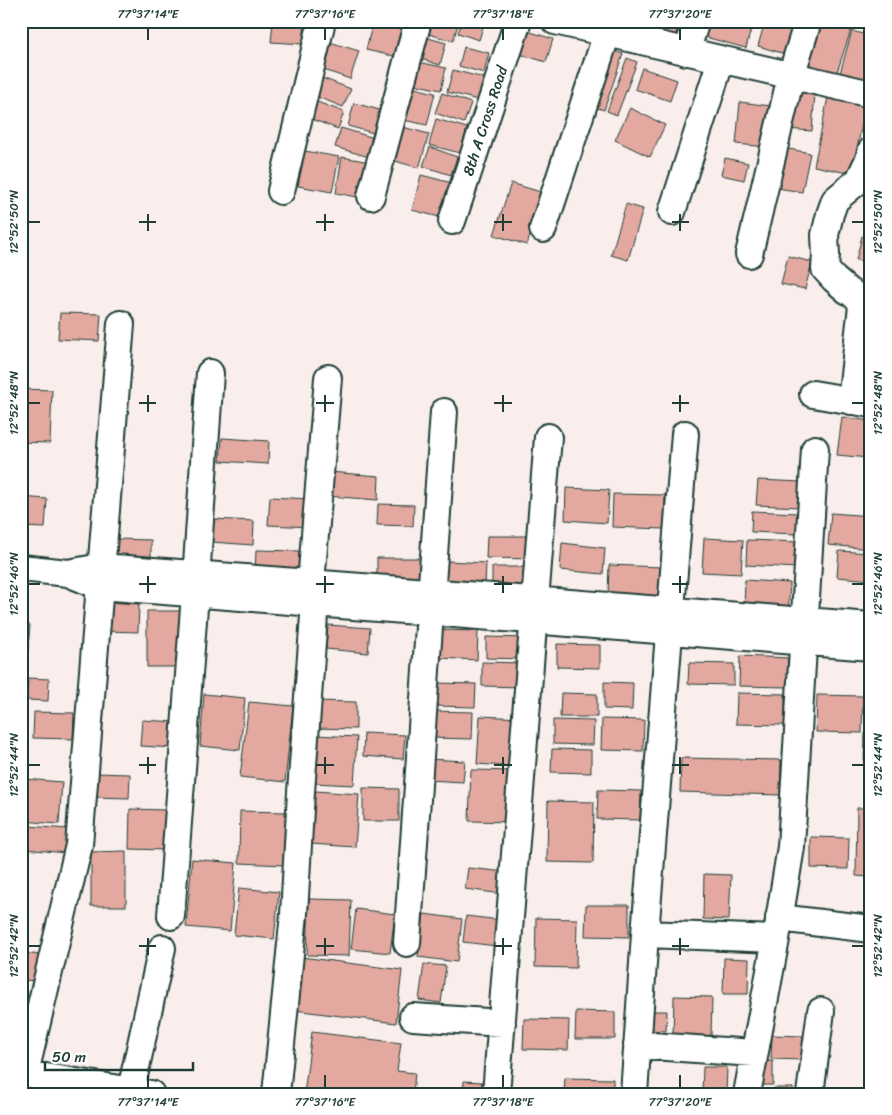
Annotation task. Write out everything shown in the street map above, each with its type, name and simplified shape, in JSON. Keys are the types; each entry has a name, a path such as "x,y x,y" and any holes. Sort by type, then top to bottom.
{"street":[{"path":"281,191 322,21"},
{"path":"371,196 418,21"},
{"name":"8th A Cross Road","path":"452,221 518,21"},
{"path":"555,21 609,27 686,52 871,94"},
{"path":"686,52 696,21"},
{"path":"749,254 791,76 808,21"},
{"path":"542,229 609,27"},
{"path":"672,212 721,60"},
{"path":"813,394 861,402 862,306 858,296 848,291 825,268 825,235 835,200 859,180 871,152"},
{"path":"121,324 79,845 30,1079 141,1092 162,948"},
{"path":"171,916 210,373"},
{"path":"276,1094 294,914 328,378"},
{"path":"407,943 444,412"},
{"path":"634,1094 685,434"},
{"path":"496,1094 548,437"},
{"path":"747,1094 791,847 814,449"},
{"path":"21,568 68,574 804,631 871,626"},
{"path":"804,631 871,647"},
{"path":"645,934 871,928"},
{"path":"810,1094 821,1011"},
{"path":"413,1017 502,1023"},
{"path":"637,1045 754,1053"}],"building":[{"path":"273,21 305,21 303,44 271,42"},
{"path":"373,21 407,21 398,57 366,50"},
{"path":"425,21 459,21 453,41 422,32"},
{"path":"462,21 476,21 484,24 479,40 458,33"},
{"path":"652,21 681,21 674,38 650,27"},
{"path":"710,21 753,21 746,48 705,37"},
{"path":"765,21 803,21 792,56 758,46"},
{"path":"819,21 854,21 836,75 805,66"},
{"path":"521,29 553,39 546,62 513,52"},
{"path":"852,31 871,36 871,81 840,73"},
{"path":"421,36 446,43 440,65 415,57"},
{"path":"326,41 359,51 350,79 318,68"},
{"path":"464,47 489,53 484,73 459,66"},
{"path":"609,49 623,54 604,110 589,105"},
{"path":"627,58 637,62 617,115 607,111"},
{"path":"414,61 446,68 441,90 409,83"},
{"path":"642,68 677,80 670,101 635,89"},
{"path":"453,70 484,78 478,100 447,92"},
{"path":"317,76 351,89 343,107 310,94"},
{"path":"406,86 435,93 427,125 399,119"},
{"path":"790,91 815,93 812,131 787,129"},
{"path":"829,92 867,99 852,174 814,166"},
{"path":"442,93 471,103 464,123 435,113"},
{"path":"312,100 344,112 338,129 306,117"},
{"path":"740,102 771,106 767,147 736,144"},
{"path":"354,103 383,111 377,134 348,126"},
{"path":"630,108 665,125 650,157 615,140"},
{"path":"436,119 467,128 460,153 429,145"},
{"path":"395,125 429,134 419,168 385,158"},
{"path":"341,128 374,138 369,157 335,147"},
{"path":"430,147 457,157 451,175 423,166"},
{"path":"778,147 810,153 802,192 771,187"},
{"path":"305,151 339,157 332,192 298,186"},
{"path":"342,157 370,162 363,198 336,193"},
{"path":"725,158 748,163 744,180 721,175"},
{"path":"421,175 456,184 447,219 412,210"},
{"path":"511,183 544,193 527,245 494,235"},
{"path":"626,204 643,209 628,260 611,255"},
{"path":"862,236 871,238 871,263 856,260"},
{"path":"788,256 812,262 805,289 781,284"},
{"path":"60,313 101,314 99,341 58,339"},
{"path":"21,389 52,390 50,443 21,442"},
{"path":"842,417 871,421 868,458 837,455"},
{"path":"222,438 269,441 268,464 220,461"},
{"path":"329,472 379,476 378,500 327,496"},
{"path":"758,480 802,482 801,507 756,505"},
{"path":"566,488 609,490 607,523 565,520"},
{"path":"613,494 665,495 664,529 612,527"},
{"path":"21,497 47,499 45,528 21,527"},
{"path":"270,497 312,499 311,527 268,525"},
{"path":"378,504 414,505 413,526 377,525"},
{"path":"752,511 797,513 796,534 751,532"},
{"path":"831,513 871,516 871,549 828,545"},
{"path":"212,519 254,521 253,545 211,542"},
{"path":"487,536 535,536 535,559 486,558"},
{"path":"704,538 743,540 741,574 702,572"},
{"path":"115,539 151,540 151,563 115,562"},
{"path":"747,540 799,542 797,568 746,565"},
{"path":"562,543 605,548 603,574 560,570"},
{"path":"256,550 299,551 298,578 255,576"},
{"path":"839,551 871,553 871,580 837,577"},
{"path":"377,558 420,558 420,581 377,581"},
{"path":"446,561 486,563 485,586 445,584"},
{"path":"609,565 662,567 662,597 608,595"},
{"path":"492,567 532,567 532,588 492,588"},
{"path":"745,580 790,583 788,614 744,611"},
{"path":"106,602 139,604 138,632 104,631"},
{"path":"147,611 183,611 183,667 147,667"},
{"path":"21,624 30,625 28,650 21,649"},
{"path":"328,625 370,628 368,653 326,649"},
{"path":"441,630 478,631 477,660 440,658"},
{"path":"486,637 527,638 526,659 486,658"},
{"path":"557,644 600,645 600,668 557,667"},
{"path":"740,656 788,658 787,687 739,686"},
{"path":"482,662 523,663 523,687 482,686"},
{"path":"868,662 871,662 871,698 867,698"},
{"path":"689,663 734,664 734,685 688,684"},
{"path":"28,678 49,679 48,701 27,700"},
{"path":"604,682 633,683 632,710 604,709"},
{"path":"435,683 476,684 475,707 434,706"},
{"path":"561,693 597,694 597,717 560,717"},
{"path":"737,693 785,694 785,725 736,724"},
{"path":"204,694 245,698 240,750 200,746"},
{"path":"817,695 863,696 862,733 816,732"},
{"path":"315,701 356,702 356,729 314,728"},
{"path":"249,702 293,706 285,782 240,777"},
{"path":"432,711 473,712 472,739 432,738"},
{"path":"34,712 74,713 73,739 33,738"},
{"path":"480,716 521,718 518,767 477,764"},
{"path":"602,719 644,720 643,751 601,750"},
{"path":"142,720 176,722 175,748 140,746"},
{"path":"553,720 594,721 593,745 553,744"},
{"path":"364,733 405,735 403,759 363,756"},
{"path":"865,733 871,733 871,765 864,764"},
{"path":"315,735 357,737 354,785 312,783"},
{"path":"552,749 591,750 591,773 551,772"},
{"path":"681,758 781,760 780,795 680,792"},
{"path":"429,759 465,761 463,782 428,780"},
{"path":"471,770 517,771 516,822 469,821"},
{"path":"94,773 130,774 129,798 94,797"},
{"path":"25,779 62,782 59,824 22,821"},
{"path":"363,788 399,789 399,821 363,821"},
{"path":"598,790 641,791 640,820 597,819"},
{"path":"315,791 359,794 355,847 311,844"},
{"path":"548,801 594,802 593,863 547,862"},
{"path":"857,808 871,808 871,877 856,876"},
{"path":"130,809 166,810 165,850 129,849"},
{"path":"240,811 286,812 285,865 239,863"},
{"path":"28,826 68,829 66,853 25,849"},
{"path":"811,837 849,838 848,869 811,868"},
{"path":"126,851 126,906 91,906 91,852"},
{"path":"192,859 236,863 230,931 186,927"},
{"path":"468,868 506,872 503,894 465,889"},
{"path":"704,874 731,875 729,920 703,919"},
{"path":"239,888 279,892 274,939 234,935"},
{"path":"309,899 351,900 349,956 307,955"},
{"path":"586,905 629,905 629,937 585,936"},
{"path":"356,909 395,914 390,953 351,949"},
{"path":"424,914 462,919 457,962 418,957"},
{"path":"466,916 509,921 505,947 463,942"},
{"path":"536,918 577,919 576,968 535,967"},
{"path":"21,953 42,955 40,981 21,980"},
{"path":"301,957 402,970 396,1023 294,1010"},
{"path":"724,958 749,959 748,994 723,994"},
{"path":"424,964 446,966 441,1003 419,1000"},
{"path":"674,996 712,997 711,1037 673,1037"},
{"path":"576,1011 615,1012 615,1039 575,1039"},
{"path":"649,1011 667,1011 666,1031 649,1030"},
{"path":"524,1019 569,1020 568,1050 523,1049"},
{"path":"312,1032 401,1043 397,1071 415,1073 413,1094 304,1094"},
{"path":"772,1035 804,1036 803,1060 771,1059"},
{"path":"757,1061 773,1061 773,1085 757,1085"},
{"path":"703,1067 727,1067 726,1094 702,1094"},
{"path":"565,1078 613,1079 613,1094 564,1094"},
{"path":"464,1081 482,1082 482,1094 463,1094"},
{"path":"774,1088 793,1088 793,1094 774,1094"}]}
